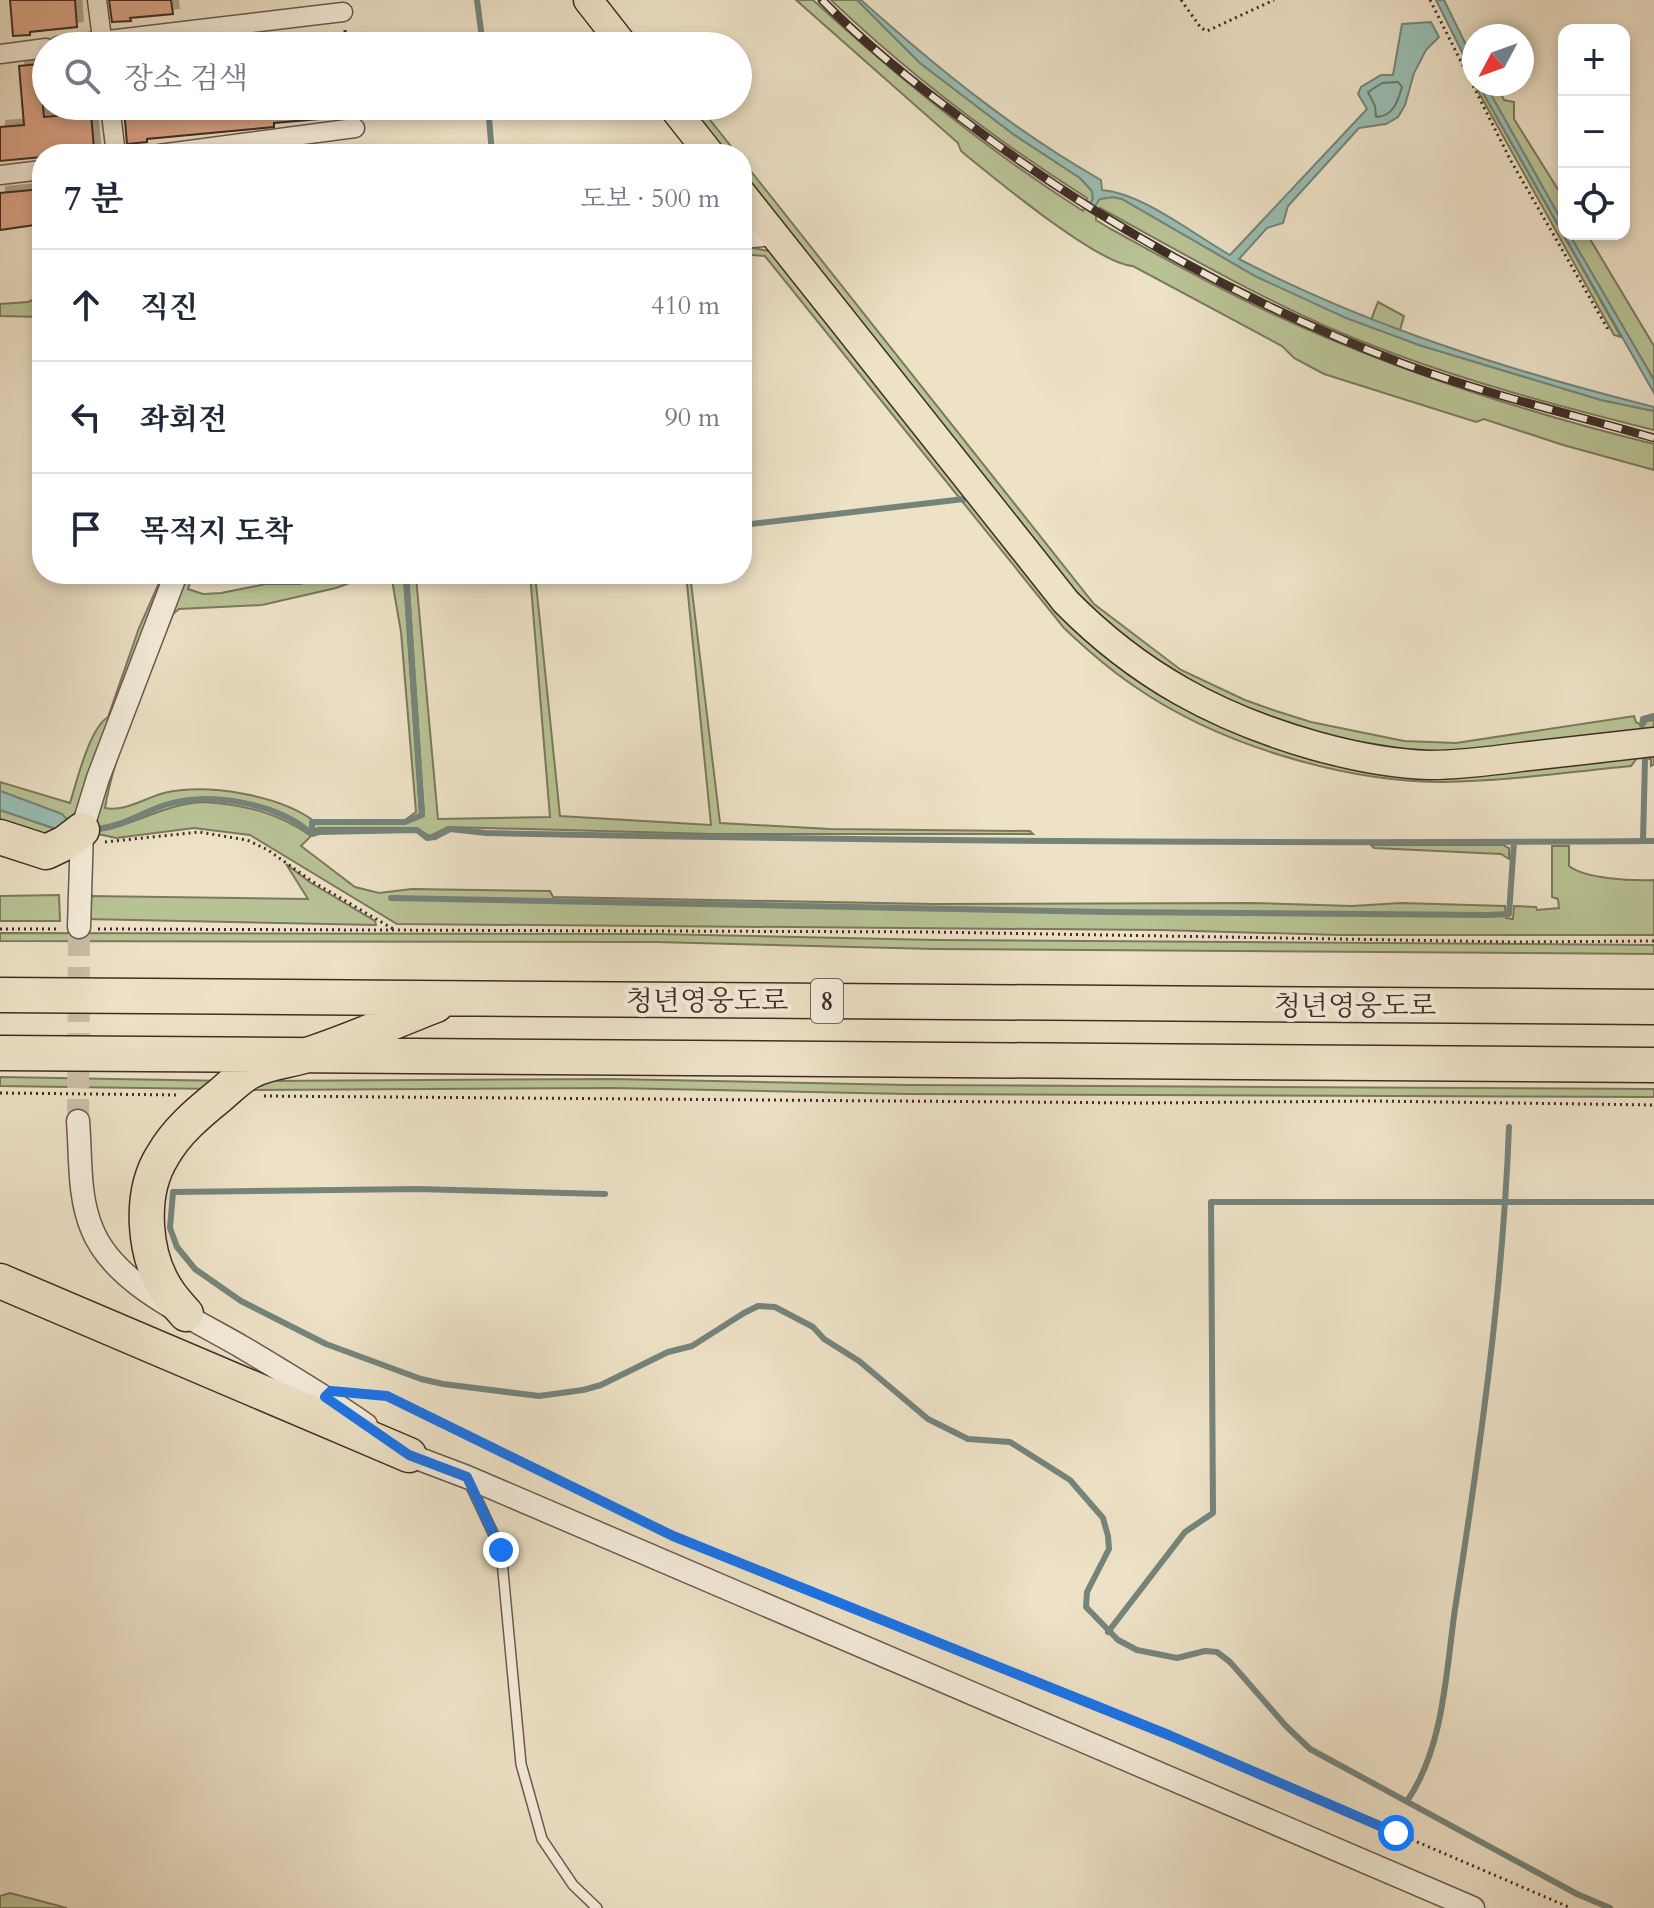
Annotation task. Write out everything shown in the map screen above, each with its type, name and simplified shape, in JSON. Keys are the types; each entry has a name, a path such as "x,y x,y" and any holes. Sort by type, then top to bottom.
{"highway":[{"path":"0,837 46,852 82,830"},
{"name":"청년영웅도로","path":"0,995 1654,1007"},
{"path":"186,1314 170,1295 154,1258 149,1237 148,1196 161,1157 173,1140 249,1071 308,1055 453,998"},
{"name":"청년영웅도로","path":"0,1053 1654,1065"},
{"path":"0,1281 409,1455"}],"main road":[{"path":"588,0 613,32"},
{"path":"683,120 702,144"},
{"path":"752,207 1066,602 1102,637 1184,694 1229,717 1285,737 1341,753 1397,762 1430,765 1480,762 1654,742"}],"street":[{"path":"97,0 101,32"},
{"path":"188,32 343,12"},
{"path":"0,54 32,50"},
{"path":"112,120 115,144"},
{"path":"234,144 355,128"},
{"path":"0,175 32,171"},
{"path":"752,236 773,234"},
{"path":"78,929 82,830 98,778 172,584"},
{"path":"78,1121 83,1204 92,1232 108,1257 148,1292 325,1397 409,1455 467,1477 1473,1908"}],"lane":[{"path":"467,1477 501,1550 521,1764 542,1839 573,1885 597,1908"}],"path":[{"path":"1181,0 1201,28 1207,31 1274,0"},
{"path":"1430,0 1511,161 1609,331"},
{"path":"82,830 91,840 110,843 199,832 247,840 398,932"},
{"path":"0,929 931,932 1513,942 1654,941"},
{"path":"0,1093 1654,1105"},
{"path":"325,1397 331,1391 387,1396 673,1536 1171,1736 1571,1908"}],"green space":[{"path":"796,0 813,0 944,112 1083,211 1087,198 954,105 831,0 857,0 920,63 1013,134 1080,178 1092,191 1089,208 1092,210 1099,199 1122,199 1257,277 1419,345 1601,400 1654,411 1654,430 1537,399 1420,363 1344,334 1282,305 1100,208 1096,213 1096,220 1171,262 1321,335 1462,388 1654,444 1654,470 1484,419 1476,422 1324,374 1294,358 1282,346 1133,266 1095,251 1046,218 961,151 958,143"},
{"path":"1481,96 1485,96 1558,226 1558,235"},
{"path":"1492,96 1502,96 1504,100 1514,102 1514,119 1558,189 1558,214"},
{"path":"697,120 710,120 729,144 716,144"},
{"path":"752,173 1094,604 1181,670 1276,711 1311,722 1404,741 1456,743 1634,716 1636,722 1643,726 1647,721 1654,720 1654,732 1423,752 1331,737 1251,710 1199,687 1120,636 1075,592 752,189"},
{"path":"1561,240 1566,240 1621,337 1614,335"},
{"path":"1572,240 1591,240 1654,346 1654,380"},
{"path":"752,248 774,252 1061,611 1306,754 1654,750 1654,764 1651,766 1651,759 1637,758 1631,766 1538,776 1444,782 1405,780 1323,767 1282,756 1242,742 1167,707 1116,673 1064,628 765,256 752,255"},
{"path":"32,300 32,317 0,316 0,304"},
{"path":"1378,302 1404,316 1400,330 1403,333 1371,320"},
{"path":"159,584 166,584 72,830 54,841 0,829 0,810 64,832 62,814 0,791 0,782 70,803 89,744 108,717 139,628"},
{"path":"178,584 190,584 188,589 203,594 266,584 347,584 262,605 179,609 173,614 125,736 105,808 127,806 181,790 221,791 282,804 314,821 311,822 311,831 280,812 242,801 203,798 167,803 115,824 96,828 93,808"},
{"path":"393,584 405,584 420,815 405,820 416,812 401,632"},
{"path":"409,584 417,584 438,819 550,817 531,584 536,584 560,816 711,825 687,584 691,584 720,823 830,829 1030,831 1033,834 713,834 448,827 430,836 416,828 313,830 314,824 406,823 424,816"},
{"path":"189,803 247,808 286,821 311,836 301,846 355,887 379,893 412,889 550,891 553,897 933,904 1251,903 1352,906 1401,903 1505,906 1506,918 1513,919 1514,906 1536,907 1537,910 1559,908 1558,899 1552,897 1552,846 1569,846 1569,866 1586,874 1654,880 1654,935 1339,935 1160,930 397,924 250,835 194,828 116,838 89,832"},
{"path":"1371,845 1503,845 1509,848 1509,859 1501,854 1374,848"},
{"path":"286,864 311,883 375,921 376,925 85,919 88,896 308,899"},
{"path":"59,895 60,921 0,921 0,896"},
{"path":"0,933 656,934 936,940 1654,945 1654,954 935,949 656,942 0,941"},
{"path":"0,1077 227,1081 214,1089 0,1086"},
{"path":"611,1079 907,1085 1654,1089 1654,1097 907,1094 611,1088 241,1090 260,1081"},
{"path":"10,1893 67,1908 0,1908 0,1896"}],"water":[{"path":"857,0 861,0 1006,119 1101,180 1102,190 1118,193 1151,207 1230,255 1367,109 1358,94 1361,87 1381,75 1393,75 1402,24 1431,22 1439,37 1426,50 1414,73 1405,105 1398,117 1386,124 1359,128 1288,206 1283,223 1267,228 1239,259 1339,306 1390,326 1494,362 1654,407 1654,411 1601,400 1419,345 1346,318 1257,277 1122,199 1100,199 1091,211 1088,209 1093,198 1092,191 1080,178 1013,134 920,63"},
{"path":"1436,0 1444,0 1462,37 1462,52"},
{"path":"1485,96 1492,96 1558,214 1558,224"},
{"path":"1567,240 1572,240 1654,380 1654,393"},
{"path":"0,791 62,814 67,819 65,832 0,810"}],"building":[{"path":"10,0 75,0 77,27 13,36"},
{"path":"109,0 171,0 173,14 112,22"},
{"path":"32,65 32,120 92,120 94,144 32,144 32,158 0,161 0,127 24,125 19,66"},
{"path":"125,120 308,120 274,123 274,127 147,139 147,142 127,144"},
{"path":"32,190 32,225 0,230 0,193"}],"waterway":[{"path":"477,0 481,32"},
{"path":"489,120 491,144"},
{"path":"752,524 964,499"},
{"path":"312,834 312,822 405,822 422,815 407,584"},
{"path":"1642,725 1643,719 1654,716"},
{"path":"1643,841 1645,760"},
{"path":"96,829 123,823 165,805 202,799 262,808 280,814 312,834 417,830 427,838 450,829 486,833 924,840 1654,841"},
{"path":"391,898 1108,912 1509,914 1514,842"},
{"path":"1407,1801 1429,1757 1446,1683 1489,1369 1502,1248 1509,1127"},
{"path":"605,1194 417,1189 173,1192 170,1228 177,1247 195,1269 241,1301 326,1344 443,1384 539,1396 583,1390 601,1385 668,1352 692,1346 758,1306 775,1307 813,1327 824,1339 859,1361 928,1419 968,1439 1010,1442 1070,1480 1103,1518 1108,1536 1109,1549 1087,1592 1086,1607 1118,1640 1137,1650 1177,1658 1205,1651 1217,1652 1230,1662 1310,1749 1577,1894 1610,1908"},
{"path":"1108,1632 1185,1532 1213,1513 1211,1202 1654,1202"}],"tunnel":[{"path":"78,1121 79,927"}],"railway":[{"path":"822,0 909,78 1016,158 1122,227 1231,288 1345,341 1435,375 1654,438"}],"route":[{"path":"501,1550 467,1477 409,1455 325,1397 331,1391 387,1396 673,1536 1171,1736 1396,1833"}]}
